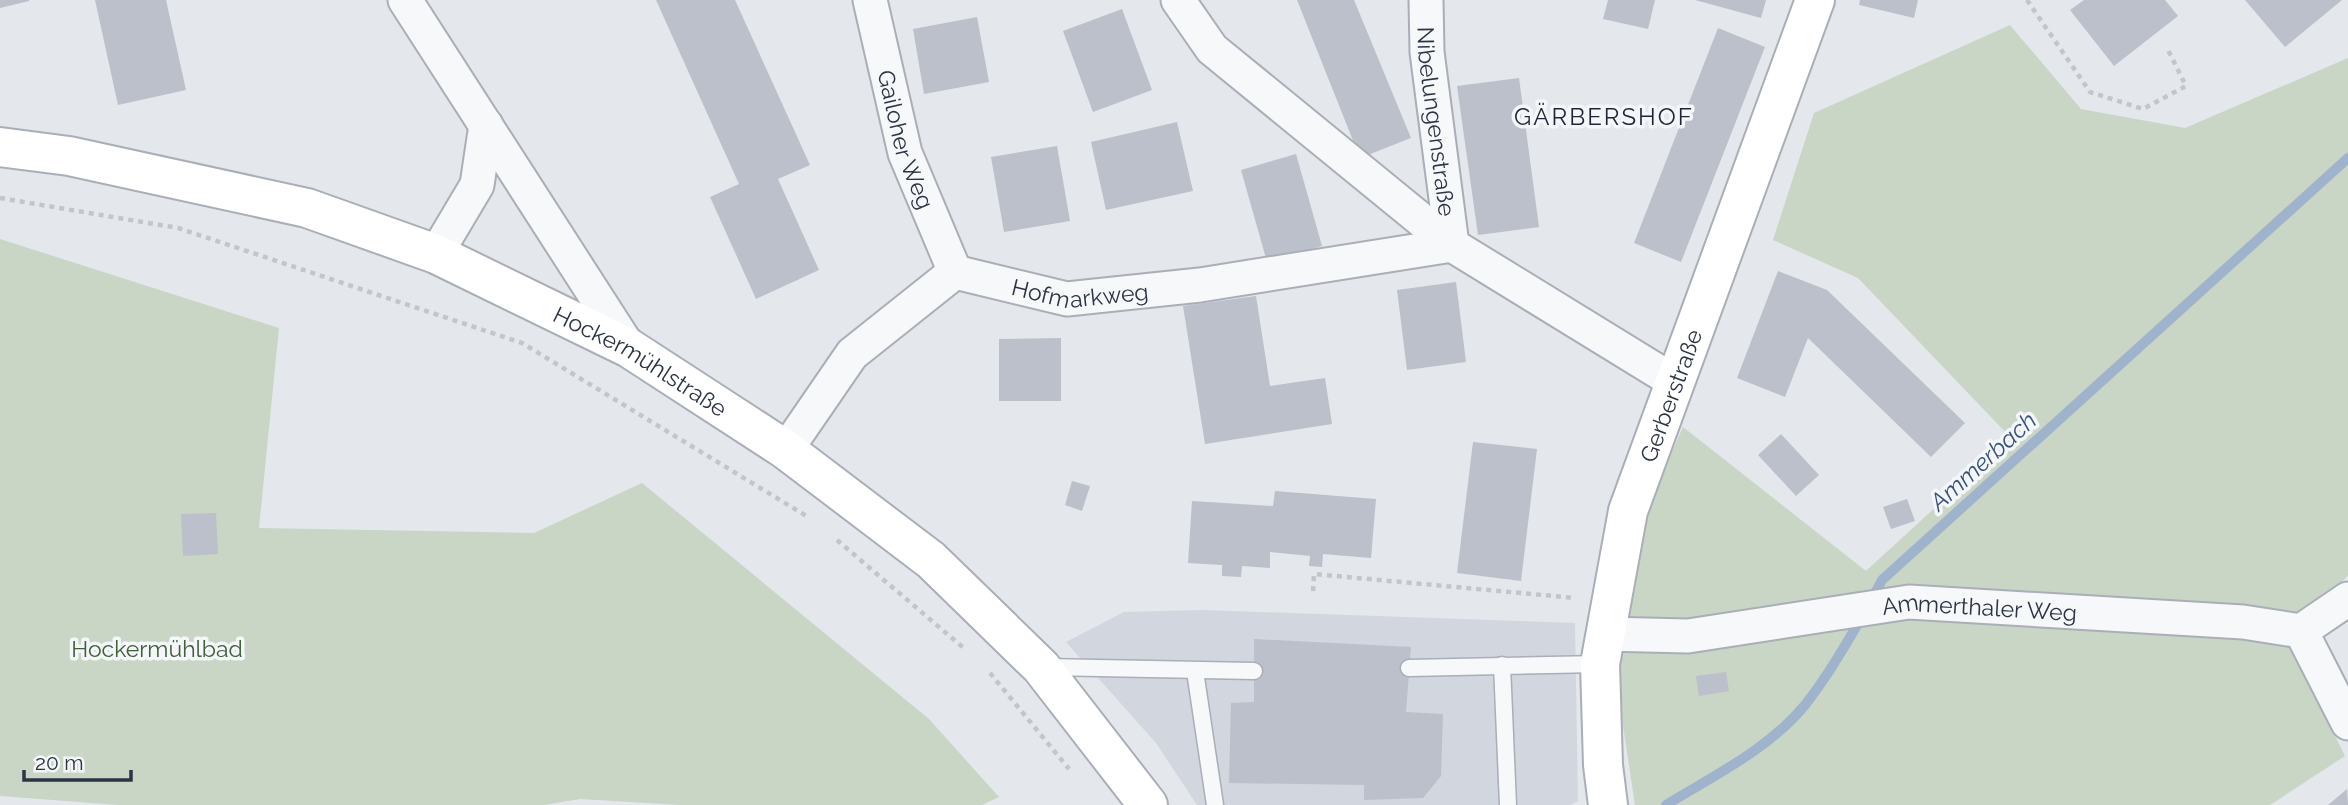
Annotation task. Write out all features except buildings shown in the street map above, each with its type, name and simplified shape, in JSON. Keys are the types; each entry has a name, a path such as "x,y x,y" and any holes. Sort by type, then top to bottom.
{"main road":[{"name":"Gerberstraße","path":"1608,805 1603,765 1604,633 1628,511 1815,0"},
{"name":"Hockermühlstraße","path":"0,147 68,156 307,208 436,254 629,348 786,450 931,560 1041,667 1148,805"}],"street":[{"path":"405,0 629,348"},
{"name":"Gailoher Weg","path":"870,0 905,153 955,272"},
{"path":"1178,0 1212,49 1452,245 1675,382"},
{"name":"Nibelungenstraße","path":"1426,0 1427,52 1452,245"},
{"path":"436,254 477,185 486,125"},
{"name":"Hofmarkweg","path":"955,272 1066,299 1200,285 1452,245"},
{"path":"786,450 852,354 955,272"},
{"path":"2348,599 2301,631 2348,723"},
{"name":"Ammerthaler Weg","path":"1604,633 1688,636 1909,603 2243,622 2301,631"}],"lane":[{"path":"1409,668 1502,665 1604,633"},
{"path":"1502,665 1508,805"},
{"path":"1041,667 1254,671"},
{"path":"1195,671 1215,805"}],"path":[{"path":"2027,0 2090,92 2143,109 2186,86 2168,50"},
{"path":"0,198 178,228 522,343 820,525"},
{"path":"830,534 973,657"},
{"path":"1313,591 1314,574 1604,633"},
{"path":"983,666 1072,773"}],"shaded area":[{"path":"1202,610 1575,623 1578,801 1570,805 1197,805 1156,743 1066,642 1124,612"}],"green space":[{"path":"2010,25 2081,109 2185,128 2348,58 2348,575 2339,586 2307,679 2345,756 2270,805 1635,805 1617,686 1641,520 1683,427 1866,571 2011,438 1858,278 1773,240 1814,113"},
{"name":"Hockermühlbad","path":"0,239 279,328 259,528 534,533 642,483 929,719 999,797 982,805 680,805 580,799 544,805 118,805 0,796"}],"waterway":[{"name":"Ammerbach","path":"1871,601 1882,580 2348,158"},
{"name":"Ammerbach","path":"1666,805 1740,761 1791,721 1821,683 1863,615"}],"district":[{"name":"GÄRBERSHOF","path":"1604,116"}]}
